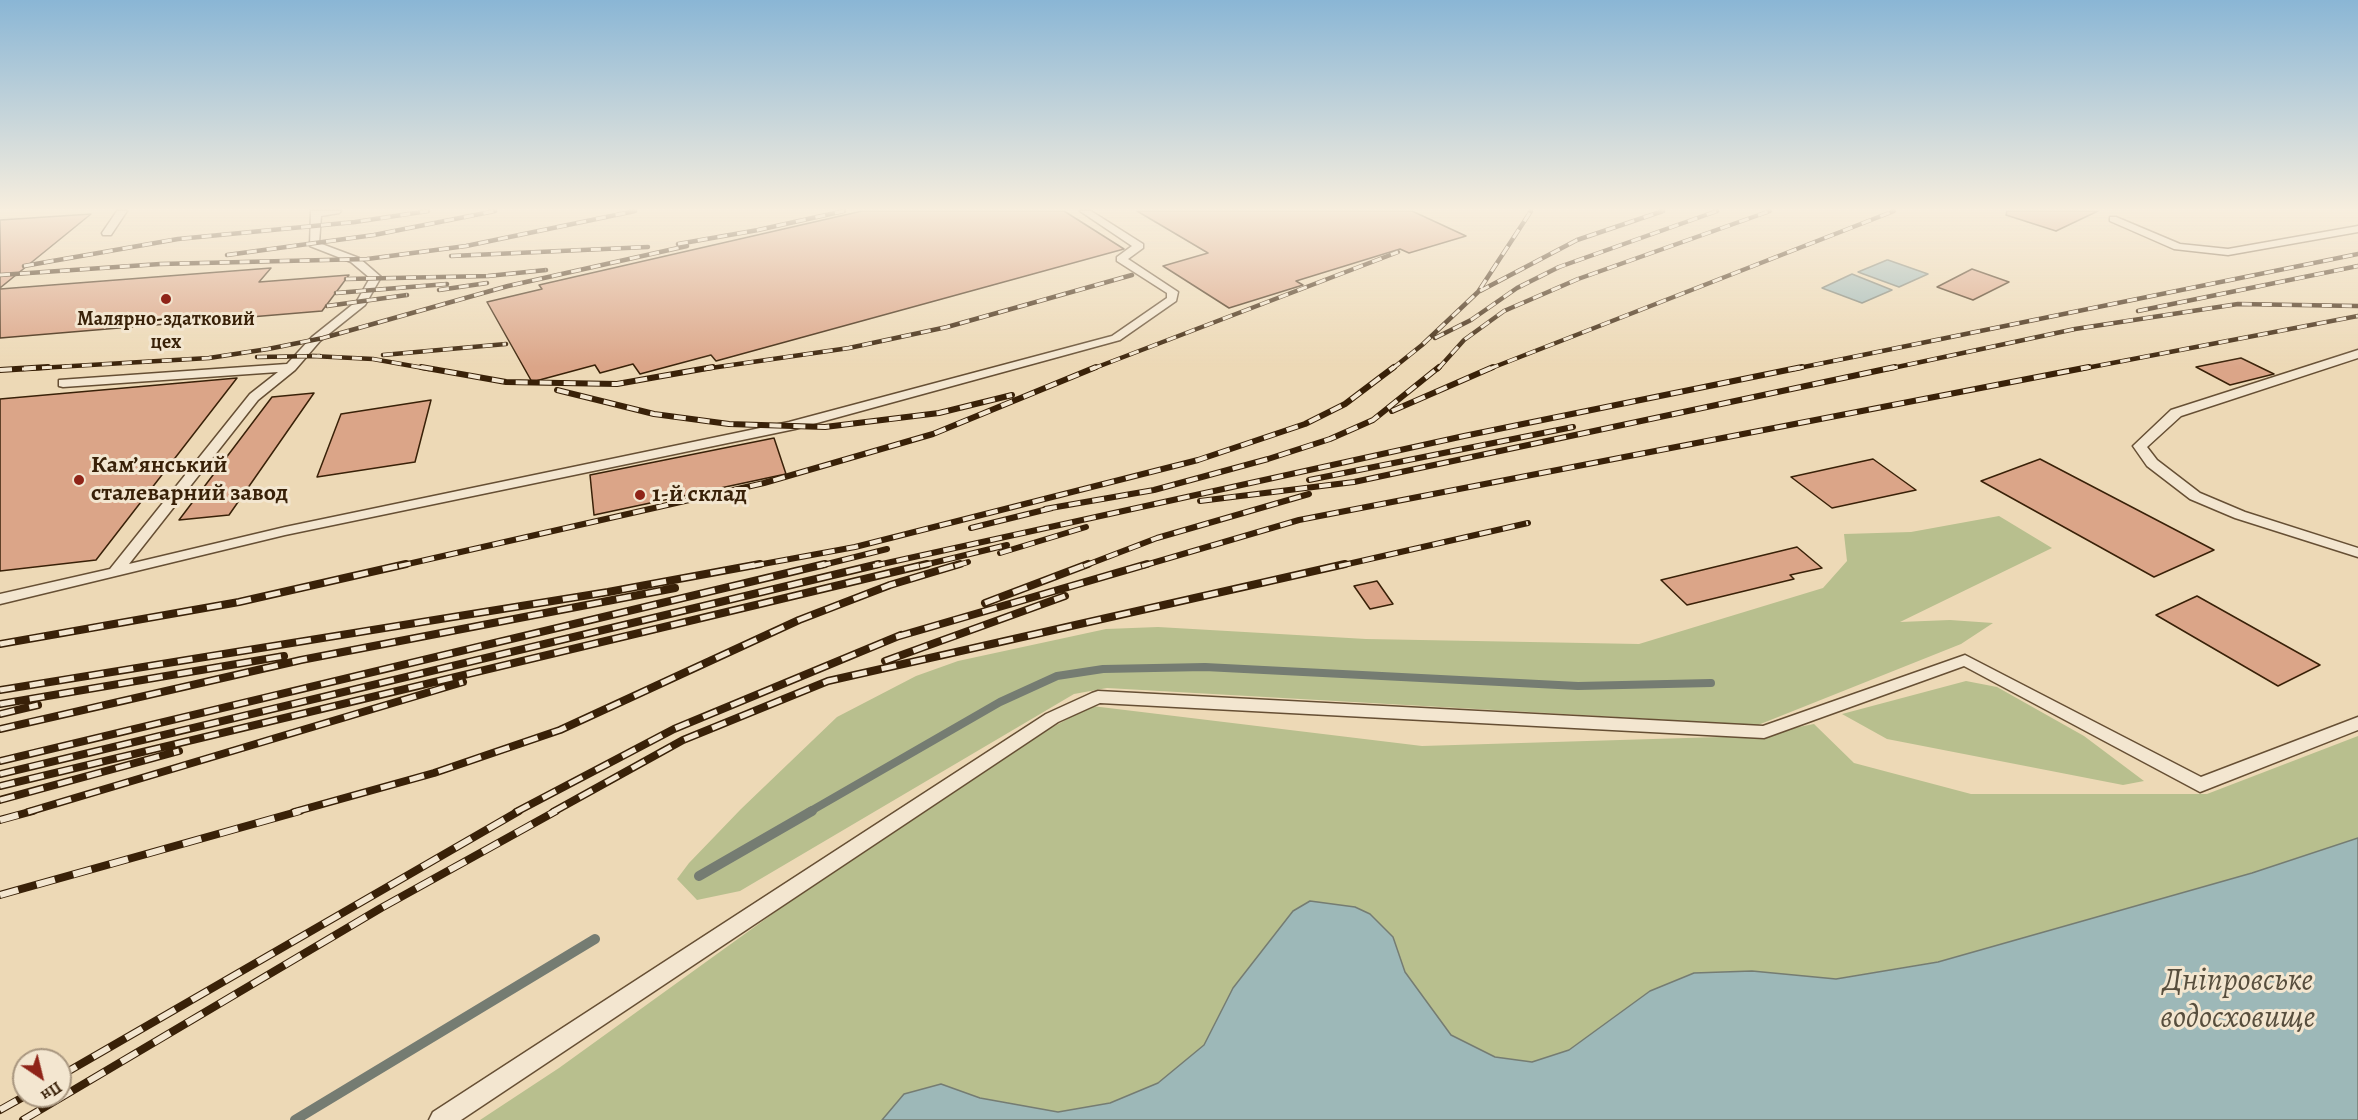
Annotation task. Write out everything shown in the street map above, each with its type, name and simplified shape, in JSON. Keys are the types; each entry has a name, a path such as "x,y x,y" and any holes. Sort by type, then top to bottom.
{"lane":[{"path":"116,572 254,397 291,367 316,339 361,303 376,277 359,263"},
{"path":"0,599 285,531 790,426 1116,339 1172,299 1173,292 1128,263"},
{"path":"2358,354 2176,413 2140,446 2152,463 2195,496 2240,515 2358,553"},
{"path":"63,383 291,367"},
{"path":"441,1120 1052,718 1098,696 1764,732 1965,660 2200,785 2358,723"}],"green space":[{"path":"1999,516 2052,548 1900,622 1950,620 1993,623 1961,644 1758,725 1107,688 1074,694 740,891 697,900 677,879 689,863 741,809 837,717 916,676 958,661 1106,629 1158,627 1366,639 1639,644 1823,588 1847,561 1844,534 1911,532"},
{"path":"1966,681 1997,687 2084,736 2144,781 2123,785 1887,739 1842,714"},
{"path":"1092,706 1422,746 1752,736 1814,724 1854,763 1971,794 2207,794 2358,736 2358,838 2252,873 1938,962 1836,979 1752,971 1694,973 1650,991 1569,1050 1532,1062 1495,1057 1451,1035 1405,972 1393,937 1233,988 1204,1045 1158,1083 1110,1103 1058,1112 980,1098 941,1084 904,1094 882,1120 480,1120 559,1068 814,884 1032,738"}],"water":[{"path":"1879,263 1897,263 1928,274 1899,287 1858,272"},
{"path":"1852,274 1892,290 1862,303 1822,288"},
{"name":"Дніпровське водосховище","path":"2358,838 2358,1120 882,1120 904,1094 941,1084 980,1098 1058,1112 1110,1103 1158,1083 1204,1045 1233,988 1293,911 1310,901 1355,907 1370,914 1393,937 1405,972 1451,1035 1495,1057 1532,1062 1569,1050 1650,991 1694,973 1752,971 1836,979 1938,962 2252,873"}],"building":[{"path":"0,263 30,263 0,288"},
{"path":"634,263 1072,263 716,361 711,355 640,374 633,364 600,373 595,365 532,382 487,302 542,289 539,285"},
{"path":"1172,263 1354,263 1296,281 1303,285 1229,308 1163,266"},
{"name":"Малярно-здатковий цех","path":"271,268 259,282 349,275 322,311 0,338 0,289"},
{"path":"1972,269 2009,282 1973,300 1937,287"},
{"path":"2241,358 2274,374 2230,385 2196,367"},
{"name":"Кам’янський сталеварний завод","path":"237,378 96,560 0,571 0,399"},
{"path":"314,393 229,515 179,520 272,397"},
{"path":"431,400 415,462 317,477 341,414"},
{"name":"1-й склад","path":"774,438 786,474 594,515 590,475"},
{"path":"1873,459 1916,490 1832,508 1791,477"},
{"path":"2040,459 2214,550 2154,577 1981,481"},
{"path":"1797,547 1822,568 1790,575 1794,579 1687,605 1661,580"},
{"path":"1377,581 1393,604 1370,609 1354,586"},
{"path":"2197,596 2320,665 2278,686 2156,615"}],"waterway":[{"path":"809,812 1000,702 1057,676 1103,669 1205,667 1578,686 1711,683"},
{"path":"699,876 812,811"},
{"path":"295,1120 595,939"}],"railway":[{"path":"24,266 40,263"},
{"path":"0,275 190,263"},
{"path":"22,369 209,358 268,349 323,338 508,286 610,263"},
{"path":"1092,369 1369,263"},
{"path":"1392,369 1422,345 1478,292 1497,263"},
{"path":"1480,291 1533,263"},
{"path":"1435,338 1471,320 1517,288 1570,263"},
{"path":"1438,369 1464,340 1504,311 1578,279 1622,263"},
{"path":"1489,369 1760,263"},
{"path":"1794,369 2313,263"},
{"path":"2138,311 2358,266"},
{"path":"346,279 488,276 546,270"},
{"path":"704,369 849,348 947,327 1132,275"},
{"path":"439,290 487,283"},
{"path":"336,293 447,284"},
{"path":"327,306 407,295"},
{"path":"1888,369 2075,329 2238,304 2358,306"},
{"path":"2081,369 2358,316"},
{"path":"383,355 506,344"},
{"path":"257,357 314,356"},
{"path":"314,356 373,359 429,369"},
{"path":"314,356 320,356"},
{"path":"0,370 48,367"},
{"path":"421,367 506,382 617,384 713,367"},
{"path":"399,566 764,483 933,434 1096,367"},
{"path":"752,566 855,547 1198,460 1305,424 1345,404 1394,367"},
{"path":"1045,509 1154,490 1268,459 1330,439 1373,420 1439,367"},
{"path":"1392,411 1493,367"},
{"path":"873,566 1464,436 1802,367"},
{"path":"1200,501 1354,482 1895,367"},
{"path":"1142,566 1299,520 2089,367"},
{"path":"557,390 654,414 729,424 825,427 939,413 1012,395"},
{"path":"1309,480 1573,427"},
{"path":"1084,566 1157,538 1309,494"},
{"path":"971,528 1052,508"},
{"path":"1339,566 1528,523"},
{"path":"1000,553 1086,527"},
{"path":"920,566 1007,545"},
{"path":"819,566 887,549"},
{"path":"955,566 968,562"},
{"path":"0,644 239,602 406,564"},
{"path":"0,690 608,592 760,564"},
{"path":"0,761 825,564"},
{"path":"0,774 879,564"},
{"path":"0,786 927,564"},
{"path":"294,812 434,773 560,730 799,620 890,585 960,564"},
{"path":"985,603 1088,564"},
{"path":"897,637 1147,564"},
{"path":"553,812 683,740 828,681 1345,564"},
{"path":"0,729 301,660 675,588"},
{"path":"885,661 1065,596"},
{"path":"897,637 901,635"},
{"path":"516,812 674,729 897,637"},
{"path":"0,704 284,656"},
{"path":"28,812 463,682"},
{"path":"0,714 38,705"},
{"path":"0,800 179,751"},
{"path":"0,820 33,811"},
{"path":"0,895 300,811"},
{"path":"72,1069 519,811"},
{"path":"23,1120 381,908 556,811"},
{"path":"0,1110 12,1103"}],"place":[{"name":"Малярно-здатковий цех","path":"166,299"},
{"name":"Кам’янський сталеварний завод","path":"79,480"},
{"name":"1-й склад","path":"640,495"}]}
